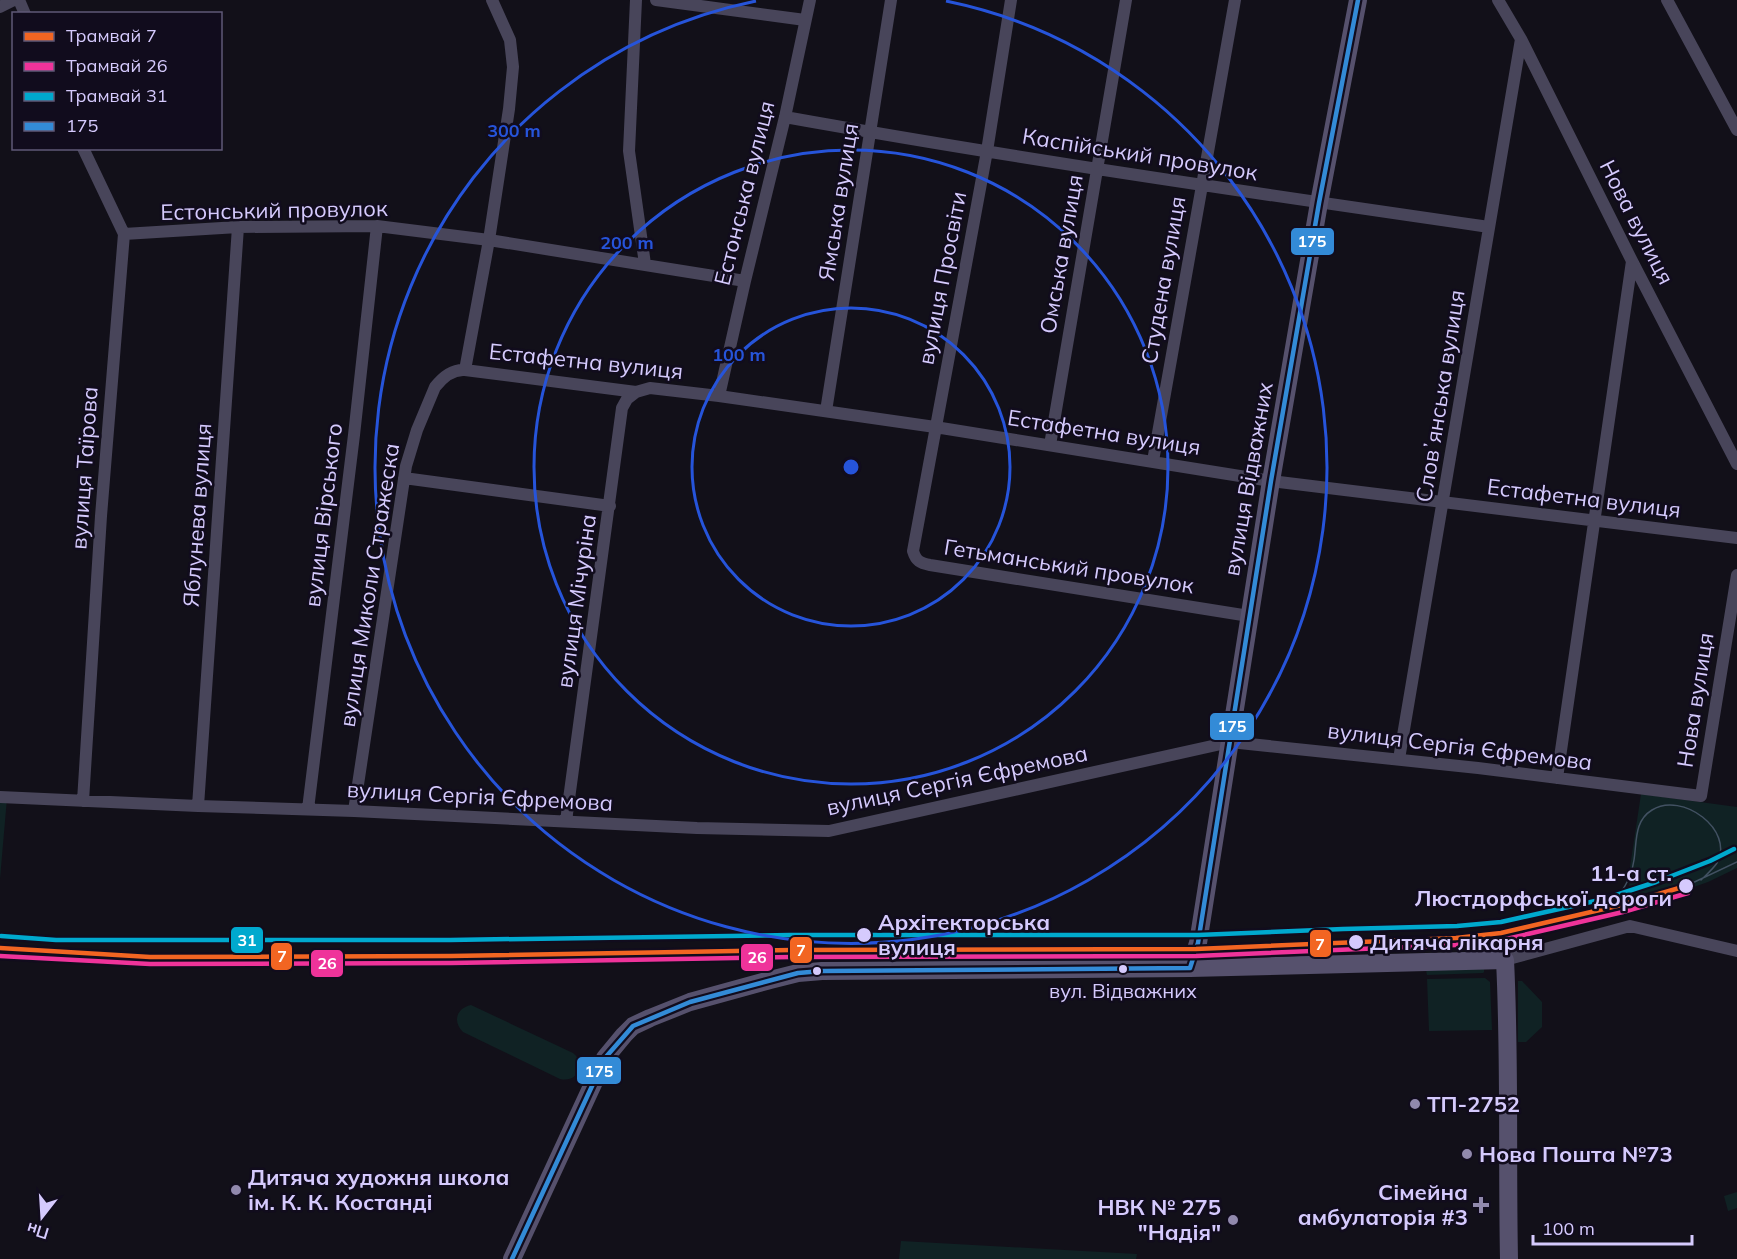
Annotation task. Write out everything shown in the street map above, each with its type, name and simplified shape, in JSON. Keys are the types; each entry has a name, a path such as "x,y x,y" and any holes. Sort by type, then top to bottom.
{"street":[{"path":"0,7 14,0"},
{"path":"465,370 489,240 509,109 513,67 510,40 492,0"},
{"path":"636,0 629,151 645,264"},
{"path":"656,0 805,20"},
{"name":"Естонська вулиця","path":"719,396 785,117 810,0"},
{"name":"Ямська вулиця","path":"826,411 891,0"},
{"name":"вулиця Просвіти","path":"919,562 913,551 987,151 1011,0"},
{"name":"Омська вулиця","path":"1050,445 1126,0"},
{"name":"Студена вулиця","path":"1153,461 1235,0"},
{"name":"вулиця Відважних","path":"1190,968 1197,943 1271,481 1319,203 1358,0"},
{"name":"Нова вулиця","path":"1498,0 1521,39 1737,464"},
{"path":"1667,0 1737,130"},
{"name":"Словʼянська вулиця","path":"1399,759 1521,39"},
{"name":"Каспійський провулок","path":"785,117 1096,169 1489,227"},
{"name":"вулиця Таїрова","path":"83,801 101,516 124,234 84,150"},
{"name":"Естонський провулок","path":"124,234 238,227 377,226 489,240 745,281"},
{"name":"вулиця Вірського","path":"308,809 377,226"},
{"name":"Яблунева вулиця","path":"198,806 238,227"},
{"path":"1557,778 1632,261"},
{"name":"вулиця Миколи Стражеска","path":"354,811 404,478 417,430 435,387 450,373 459,369 465,370"},
{"name":"Естафетна вулиця","path":"465,370 636,392 650,388 719,396 935,427 1271,481 1737,538"},
{"name":"вулиця Мічуріна","path":"566,821 622,408 627,399 636,392"},
{"path":"404,478 610,506"},
{"name":"Гетьманський провулок","path":"919,562 1249,616"},
{"name":"Нова вулиця","path":"1701,796 1737,575"},
{"name":"вулиця Сергія Єфремова","path":"0,797 697,828 829,831 1230,742 1399,759 1701,796"},
{"path":"512,1259 605,1058 624,1035 633,1026 650,1017 690,1002 770,980 798,973 822,971 1190,968 1505,960 1630,926 1737,951"},
{"path":"1505,960 1508,1046 1509,1259"}],"shaded area":[{"path":"1641,794 1737,807 1737,868 1708,882 1628,910 1630,867"},
{"path":"0,798 7,798 0,879"},
{"path":"1484,969 1483,973 1427,975 1426,970"},
{"path":"1485,978 1490,982 1492,1030 1429,1031 1427,979"},
{"path":"1518,981 1522,981 1542,1002 1542,1027 1526,1042 1518,1042"},
{"path":"471,1005 573,1053 579,1062 578,1072 571,1078 560,1079 463,1032 457,1019 459,1012"},
{"path":"1737,1192 1737,1208 1728,1211 1724,1196"},
{"path":"901,1241 1137,1254 1136,1259 899,1259"}],"tram line":[{"path":"1606,906 1621,892 1631,874 1637,832 1642,820 1652,810 1664,805 1690,810 1702,817 1719,838 1721,850 1717,863 1701,880"},
{"name":"31","path":"1,936 56,940 450,940 790,935 1198,935 1457,926 1501,922 1604,899 1656,882 1734,849"},
{"path":"1686,886 1737,862"},
{"name":"7","path":"0,948 150,957 451,956 792,950 1196,949 1456,938 1501,933 1621,905 1686,886"},
{"name":"26","path":"0,956 150,964 451,963 792,957 1196,956 1456,945 1502,940 1623,912 1688,893"}],"transit line":[{"name":"175","path":"1190,968 1198,943 1271,481 1319,203 1358,0"},
{"name":"175","path":"512,1259 605,1058 633,1026 690,1002 798,973 1190,968"}],"place":[{"name":"11-а ст. Люстдорфської дороги","path":"1686,886"},
{"name":"Архітекторська вулиця","path":"864,935"},
{"name":"Дитяча лікарня","path":"1356,942"},
{"name":"вул. Відважних","path":"1123,969"},
{"name":"ТП-2752","path":"1415,1104"},
{"name":"Нова Пошта №73","path":"1467,1154"},
{"name":"Дитяча художня школа ім. К. К. Костанді","path":"236,1190"},
{"name":"Сімейна амбулаторія #3","path":"1481,1205"},
{"name":"НВК № 275 \"Надія\"","path":"1233,1220"}]}
